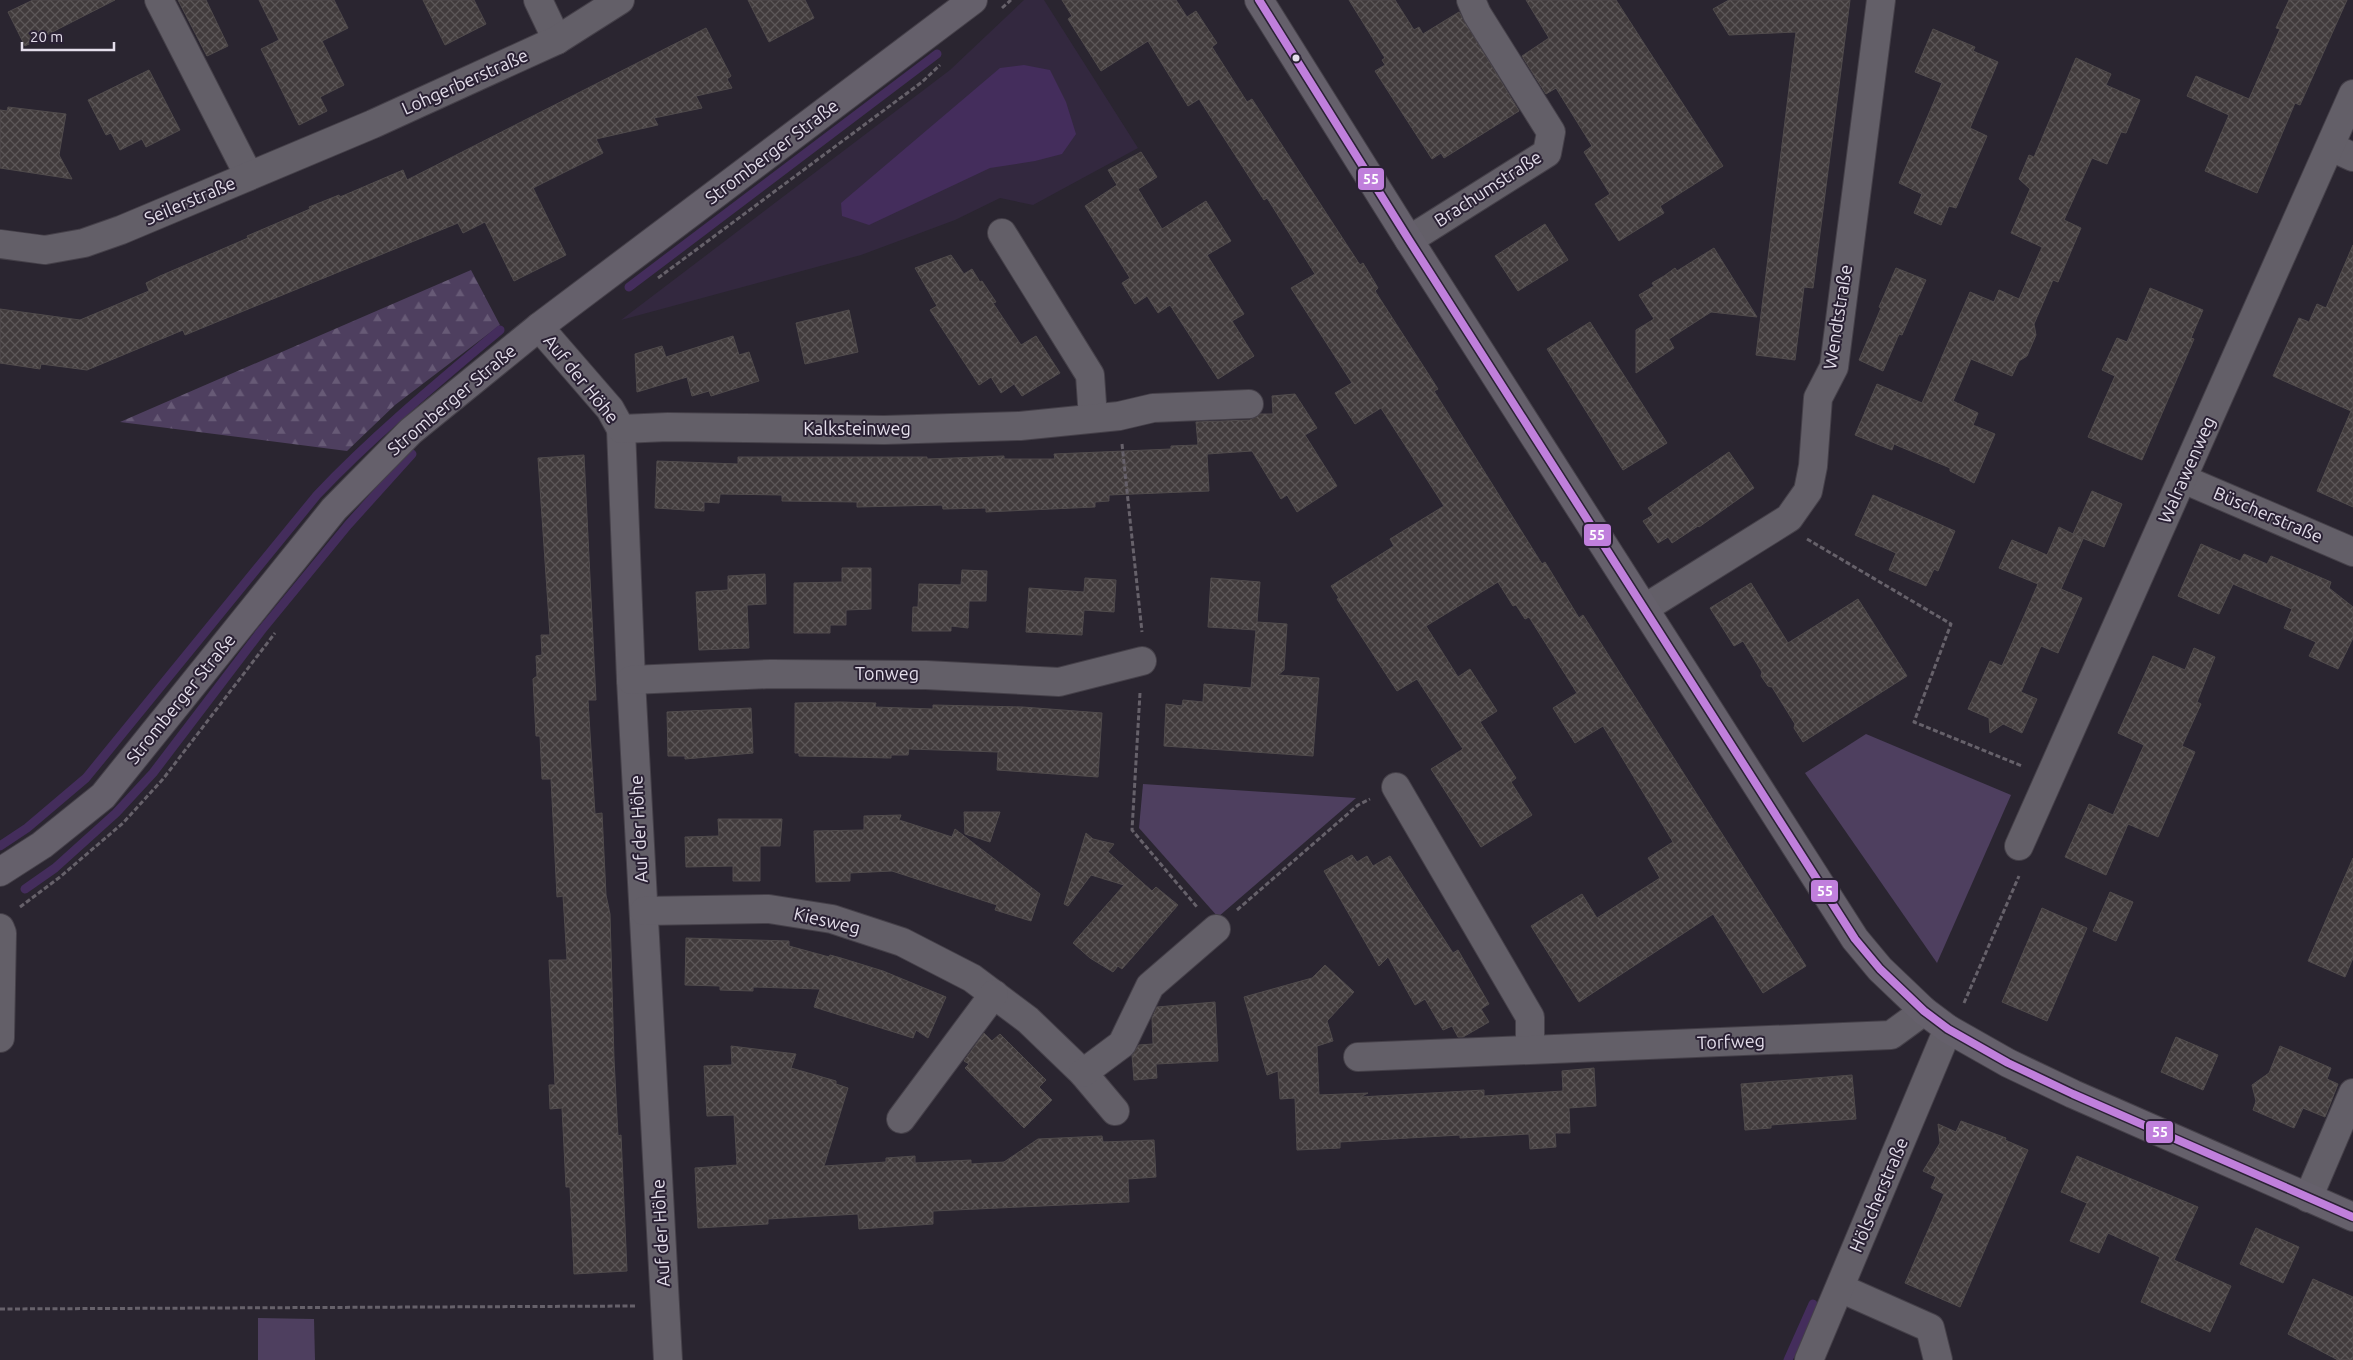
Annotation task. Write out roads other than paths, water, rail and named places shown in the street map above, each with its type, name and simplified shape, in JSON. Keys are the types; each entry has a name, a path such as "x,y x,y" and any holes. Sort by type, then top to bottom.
{"main road":[{"name":"Stromberger Straße","path":"0,872 42,845 103,796 334,509 411,431 539,328 973,0"},
{"path":"1259,0 1409,240 1855,939 1880,969 1924,1011 1948,1029 2008,1063 2073,1094 2353,1217"}],"street":[{"path":"159,0 249,176"},
{"path":"538,0 557,40"},
{"name":"Lohgerberstraße","path":"373,124 557,40 620,0"},
{"name":"Brachumstraße","path":"1409,240 1547,153 1551,132 1477,14 1471,0"},
{"name":"Wendtstraße","path":"1645,608 1789,518 1808,492 1813,466 1818,398 1834,367 1881,0"},
{"name":"Walrawenweg","path":"2020,846 2049,777 2183,479 2342,152 2353,94"},
{"name":"Seilerstraße","path":"0,244 45,250 84,243 373,124"},
{"path":"1002,233 1090,375 1093,418"},
{"name":"Auf der Höhe","path":"539,328 610,409 621,429 630,680 668,1360"},
{"name":"Kalksteinweg","path":"621,429 668,427 884,430 1020,426 1119,416 1153,408 1249,404"},
{"name":"Büscherstraße","path":"2183,479 2353,552"},
{"name":"Tonweg","path":"630,680 771,674 926,675 1059,682 1142,661"},
{"path":"1396,787 1530,1016 1530,1048"},
{"name":"Kiesweg","path":"644,911 769,909 832,919 902,942 972,978 1028,1020 1083,1073 1114,1111"},
{"path":"0,1038 2,933 8,919"},
{"path":"1083,1073 1122,1044 1150,986 1216,929"},
{"path":"901,1119 994,994"},
{"name":"Torfweg","path":"1358,1057 1530,1048 1891,1034 1924,1011"},
{"name":"Hölscherstraße","path":"1808,1360 1948,1029"},
{"path":"2308,1198 2353,1093"},
{"path":"1840,1288 1930,1328 1938,1360"}],"waterway":[{"path":"629,287 937,54"},
{"path":"0,846 27,828 86,778 317,495 383,430 500,330"},
{"path":"25,889 55,868 116,813 153,773 261,631 348,525 412,454"},
{"path":"1788,1360 1813,1304"}]}
